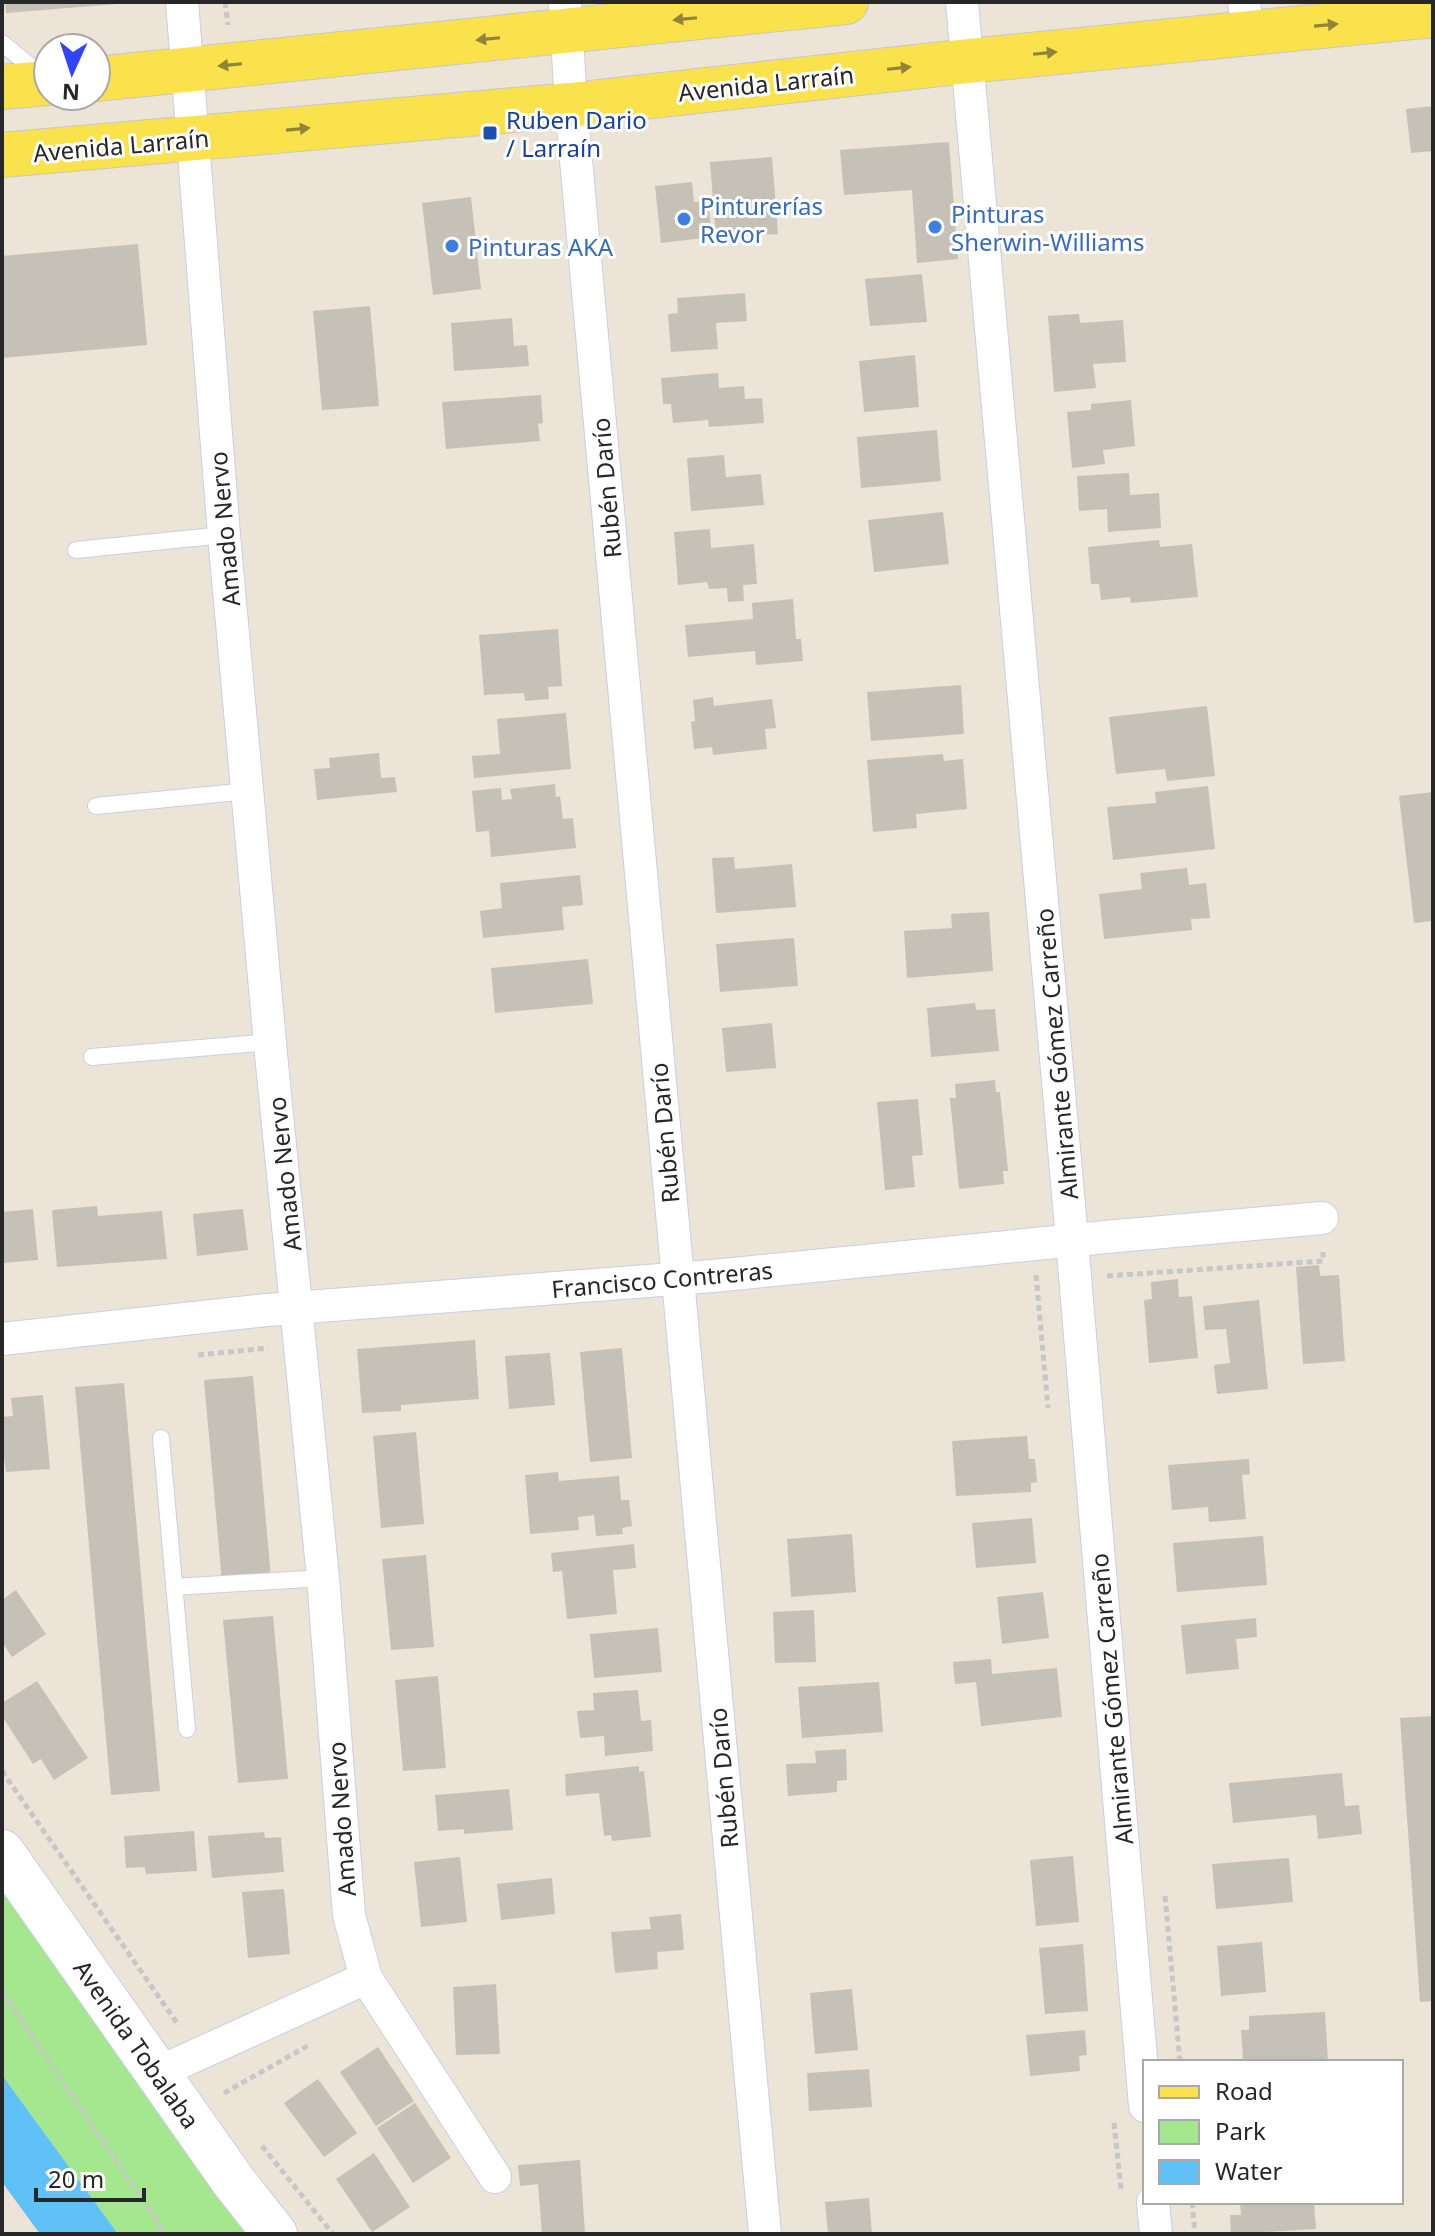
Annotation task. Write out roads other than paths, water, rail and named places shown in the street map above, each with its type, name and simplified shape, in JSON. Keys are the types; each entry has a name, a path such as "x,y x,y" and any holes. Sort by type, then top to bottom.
{"main road":[{"path":"112,77 187,70 565,17 846,2"},
{"name":"Avenida Larraín","path":"2,155 571,105 968,61 1246,17 1433,15"},
{"path":"2,87 32,84"},
{"name":"Avenida Tobalaba","path":"2,1852 234,2182 275,2234"}],"street":[{"name":"Amado Nervo","path":"182,2 224,535 323,1578 349,1915 366,1978 495,2177"},
{"name":"Almirante Gómez Carreño","path":"962,2 1143,2082"},
{"name":"Rubén Darío","path":"565,17 765,2234"},
{"name":"Francisco Contreras","path":"2,1339 298,1308 677,1279 1322,1218"},
{"path":"157,2073 366,1978"},
{"path":"1153,2204 1156,2234"}],"lane":[{"path":"2,43 32,68"},
{"path":"76,550 224,535"},
{"path":"96,806 248,791"},
{"path":"92,1057 270,1042"},
{"path":"161,1438 187,1729"},
{"path":"174,1587 323,1578"}],"water":[{"path":"2,2075 118,2234 40,2234 2,2182"}],"place":[{"name":"Ruben Dario / Larraín","path":"490,133"},
{"name":"Pinturerías Revor","path":"684,219"},
{"name":"Pinturas Sherwin-Williams","path":"935,227"},
{"name":"Pinturas AKA","path":"452,246"}]}
